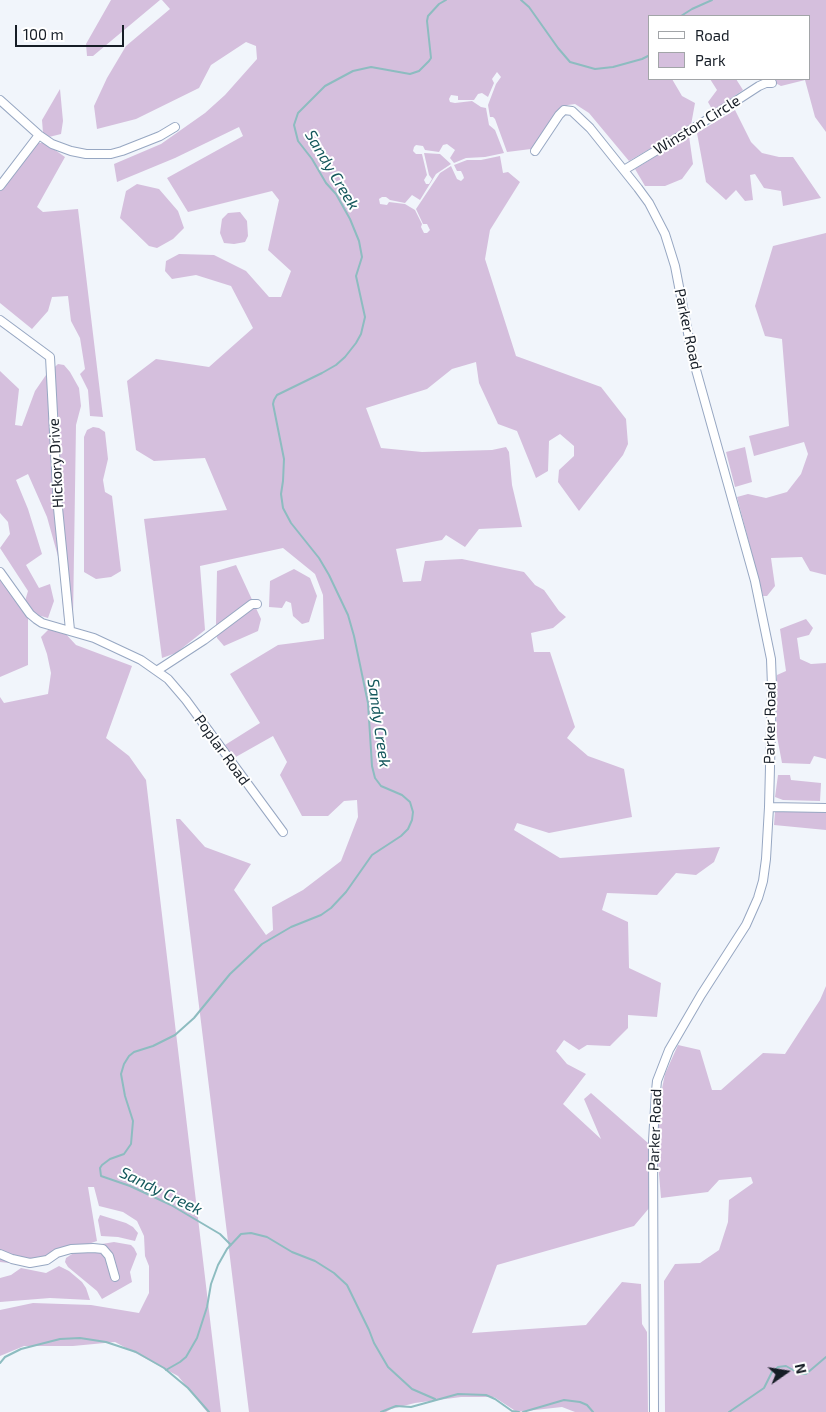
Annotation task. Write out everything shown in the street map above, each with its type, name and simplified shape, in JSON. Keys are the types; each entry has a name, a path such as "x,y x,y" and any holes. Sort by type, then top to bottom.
{"street":[{"name":"Winston Circle","path":"624,170 759,86 772,83"},
{"path":"0,100 39,135 58,147 71,151 98,155 122,151 143,144 175,127"},
{"name":"Parker Road","path":"535,152 559,114 564,110 572,111 590,128 649,203 665,234 675,266 693,359 761,604 772,678 769,807 763,881 753,910 679,1031 669,1050 657,1081 653,1111 654,1412"},
{"path":"0,186 39,135"},
{"name":"Hickory Drive","path":"0,320 50,357 58,508 70,630"},
{"name":"Poplar Road","path":"0,572 32,616 42,623 94,638 141,660 158,670 168,679 186,700 283,832"},
{"path":"158,670 204,640 252,604 257,604"},
{"path":"769,807 826,808"},
{"path":"0,1254 12,1259 30,1262 47,1260 71,1249 104,1249 109,1256 115,1276"}],"green space":[{"path":"111,0 160,0 93,56 87,56 86,44"},
{"path":"162,0 826,0 826,132 815,117 805,80 811,80 811,15 648,15 648,80 673,80 682,96 695,103 691,125 629,161 589,113 575,104 568,105 557,112 531,149 507,152 495,119 490,117 488,105 496,84 501,77 497,72 492,79 494,83 488,97 482,93 478,94 474,100 458,100 458,96 451,95 449,99 450,102 455,103 472,101 486,108 489,125 495,130 504,153 466,158 454,163 450,158 455,150 447,144 443,145 439,152 425,150 423,146 416,145 413,151 416,154 422,154 427,175 424,180 426,184 429,184 432,179 429,175 424,153 440,154 451,164 436,174 420,200 412,195 405,203 390,200 386,197 379,199 380,204 387,205 389,202 405,204 415,210 424,233 427,233 430,230 427,224 423,224 416,209 440,173 451,166 457,179 461,181 464,178 463,175 461,171 457,171 454,165 467,160 481,160 500,156 503,173 508,172 520,182 490,230 485,259 516,356 601,387 626,419 628,444 623,455 579,511 558,482 559,470 574,456 574,446 560,434 549,441 548,471 536,478 517,431 498,424 479,383 476,362 452,369 427,389 366,408 381,448 422,452 492,450 506,447 509,452 512,485 522,527 479,529 465,547 446,535 442,540 396,549 403,582 421,581 425,561 462,559 524,572 535,585 544,590 559,611 566,617 553,628 531,633 534,652 550,652 575,727 567,738 588,756 624,769 632,817 549,833 517,823 514,830 560,858 720,847 714,862 696,875 676,873 657,895 607,893 602,910 628,922 629,968 661,983 657,1017 628,1015 628,1028 610,1046 587,1045 579,1050 564,1040 556,1051 567,1064 586,1074 563,1104 601,1139 584,1099 591,1093 648,1143 650,1207 634,1226 497,1265 472,1333 586,1325 622,1282 641,1284 642,1324 647,1332 648,1412 575,1412 562,1407 517,1412 494,1397 461,1397 415,1403 386,1412 249,1412 176,819 180,819 205,847 251,864 234,890 266,935 273,930 272,907 303,890 341,861 358,817 357,800 344,801 328,816 302,816 280,775 287,762 273,736 234,758 225,745 260,723 230,674 278,645 324,639 323,595 315,574 283,548 200,566 205,630 176,653 162,658 144,519 227,510 205,458 154,461 136,450 127,381 156,359 209,367 253,328 231,286 196,275 172,279 165,271 166,261 179,254 214,255 246,271 269,297 281,297 291,271 268,250 279,200 272,191 188,212 167,178 243,136 239,127 175,158 117,182 114,164 161,144 205,113 225,95 257,59 256,46 246,42 211,65 199,88 136,119 97,129 94,106 107,78 126,46 170,9"},
{"path":"711,80 737,80 743,90 713,111 708,102 717,90"},
{"path":"770,80 805,80 781,86"},
{"path":"60,89 63,121 61,134 49,137 43,133 42,120"},
{"path":"735,110 751,142 762,153 779,157 793,157 821,198 783,206 781,191 764,188 755,174 750,175 753,200 745,201 736,190 726,200 706,182 697,133"},
{"path":"689,136 693,164 682,179 665,186 645,186 635,169"},
{"path":"36,143 45,143 65,157 37,207 43,212 78,209 103,417 90,416 88,390 80,374 85,369 80,338 71,321 68,296 52,297 48,311 32,329 0,303 0,191 15,174"},
{"path":"137,184 159,189 178,211 184,228 173,239 157,248 149,246 120,218 126,191"},
{"path":"240,212 247,221 248,236 245,242 224,243 220,233 222,219 228,213"},
{"path":"826,233 826,575 810,571 802,557 771,558 775,586 767,596 763,596 737,497 748,494 766,498 787,492 801,474 808,454 804,442 754,456 749,436 789,426 782,339 765,336 755,306 773,246"},
{"path":"58,364 64,365 79,388 81,406 76,425 73,619 64,618 59,560 47,517 28,474 16,480 28,509 42,554 26,565 39,588 50,584 54,601 48,618 34,614 25,601 28,591 0,548 10,534 8,522 0,513 0,371 19,389 15,425 22,426 35,391 46,375"},
{"path":"93,427 105,432 108,459 103,480 105,492 112,496 121,571 111,577 96,579 84,572 84,437 87,430"},
{"path":"745,447 752,482 735,487 726,452"},
{"path":"236,565 261,619 258,631 224,646 217,638 217,571"},
{"path":"294,569 310,578 317,596 309,622 302,624 293,616 291,603 286,601 282,608 269,607 270,581"},
{"path":"0,577 28,618 28,665 0,677"},
{"path":"806,619 813,628 809,635 797,638 800,659 811,664 826,663 826,759 814,756 810,764 782,763 776,731 777,675 786,671 780,629"},
{"path":"49,629 64,632 76,645 132,666 106,738 129,756 146,780 221,1412 207,1412 178,1376 115,1342 73,1346 24,1346 0,1356 0,1310 33,1303 91,1305 139,1313 149,1293 149,1266 145,1256 144,1236 137,1221 123,1212 99,1206 94,1187 88,1187 97,1241 68,1251 58,1258 49,1261 0,1262 0,697 4,703 48,694 51,673 41,637"},
{"path":"778,775 790,775 791,780 821,783 820,801 783,800 775,797"},
{"path":"775,812 826,812 826,830 774,825"},
{"path":"826,986 826,1412 665,1412 664,1281 675,1264 700,1263 719,1250 728,1222 729,1200 753,1183 751,1177 719,1180 708,1192 661,1198 658,1162 658,1108 665,1074 678,1045 700,1050 712,1090 721,1090 763,1053 785,1054 820,1000"},
{"path":"100,1215 133,1227 138,1233 135,1241 101,1236 98,1220"},
{"path":"114,1242 131,1245 137,1254 130,1272 132,1282 102,1299 97,1291 68,1267 65,1262 66,1258 72,1254"},
{"path":"59,1266 69,1271 82,1282 90,1300 50,1298 0,1302 0,1278 11,1275 21,1268 46,1273"}],"waterway":[{"name":"Sandy Creek","path":"231,1245 220,1234 171,1205 130,1186 101,1176 100,1168 110,1159 124,1154 131,1144 133,1121 125,1096 121,1074 129,1056 134,1052 153,1046 175,1035 194,1018 230,974 262,944 291,927 321,915 331,908 346,892 372,855 401,836 408,829 412,820 413,812 410,802 402,795 381,786 375,778 372,766 368,703 348,615 319,558 291,523 283,508 281,494 284,459 273,404 277,395 322,373 345,357 361,334 365,317 356,276 362,257 359,241 350,219 336,194 326,183 312,159 298,141 294,125 298,113 325,86 353,71 371,67 410,74 419,71 431,58 428,16 439,4 446,0"},
{"name":"Sandy Creek","path":"521,0 529,7 570,62 595,69 613,67 648,56"},
{"name":"Sandy Creek","path":"683,15 712,0"},
{"path":"166,1370 186,1357 197,1338 207,1307 211,1284 218,1265 227,1249 241,1234 251,1233 267,1237 292,1252 315,1261 334,1273 347,1285 374,1343 388,1367 412,1389 435,1399"},
{"name":"Sandy Creek","path":"0,1363 5,1357 21,1349 60,1339 80,1338 106,1342 136,1352 164,1368 188,1388 209,1412"},
{"path":"729,1412 764,1388 772,1372 778,1367 786,1366 800,1374 806,1374 826,1357"},
{"path":"381,1412 396,1406 411,1407 458,1394 486,1395 512,1411 519,1412"},
{"path":"523,1412 564,1400 580,1402 587,1405 593,1412"}]}
